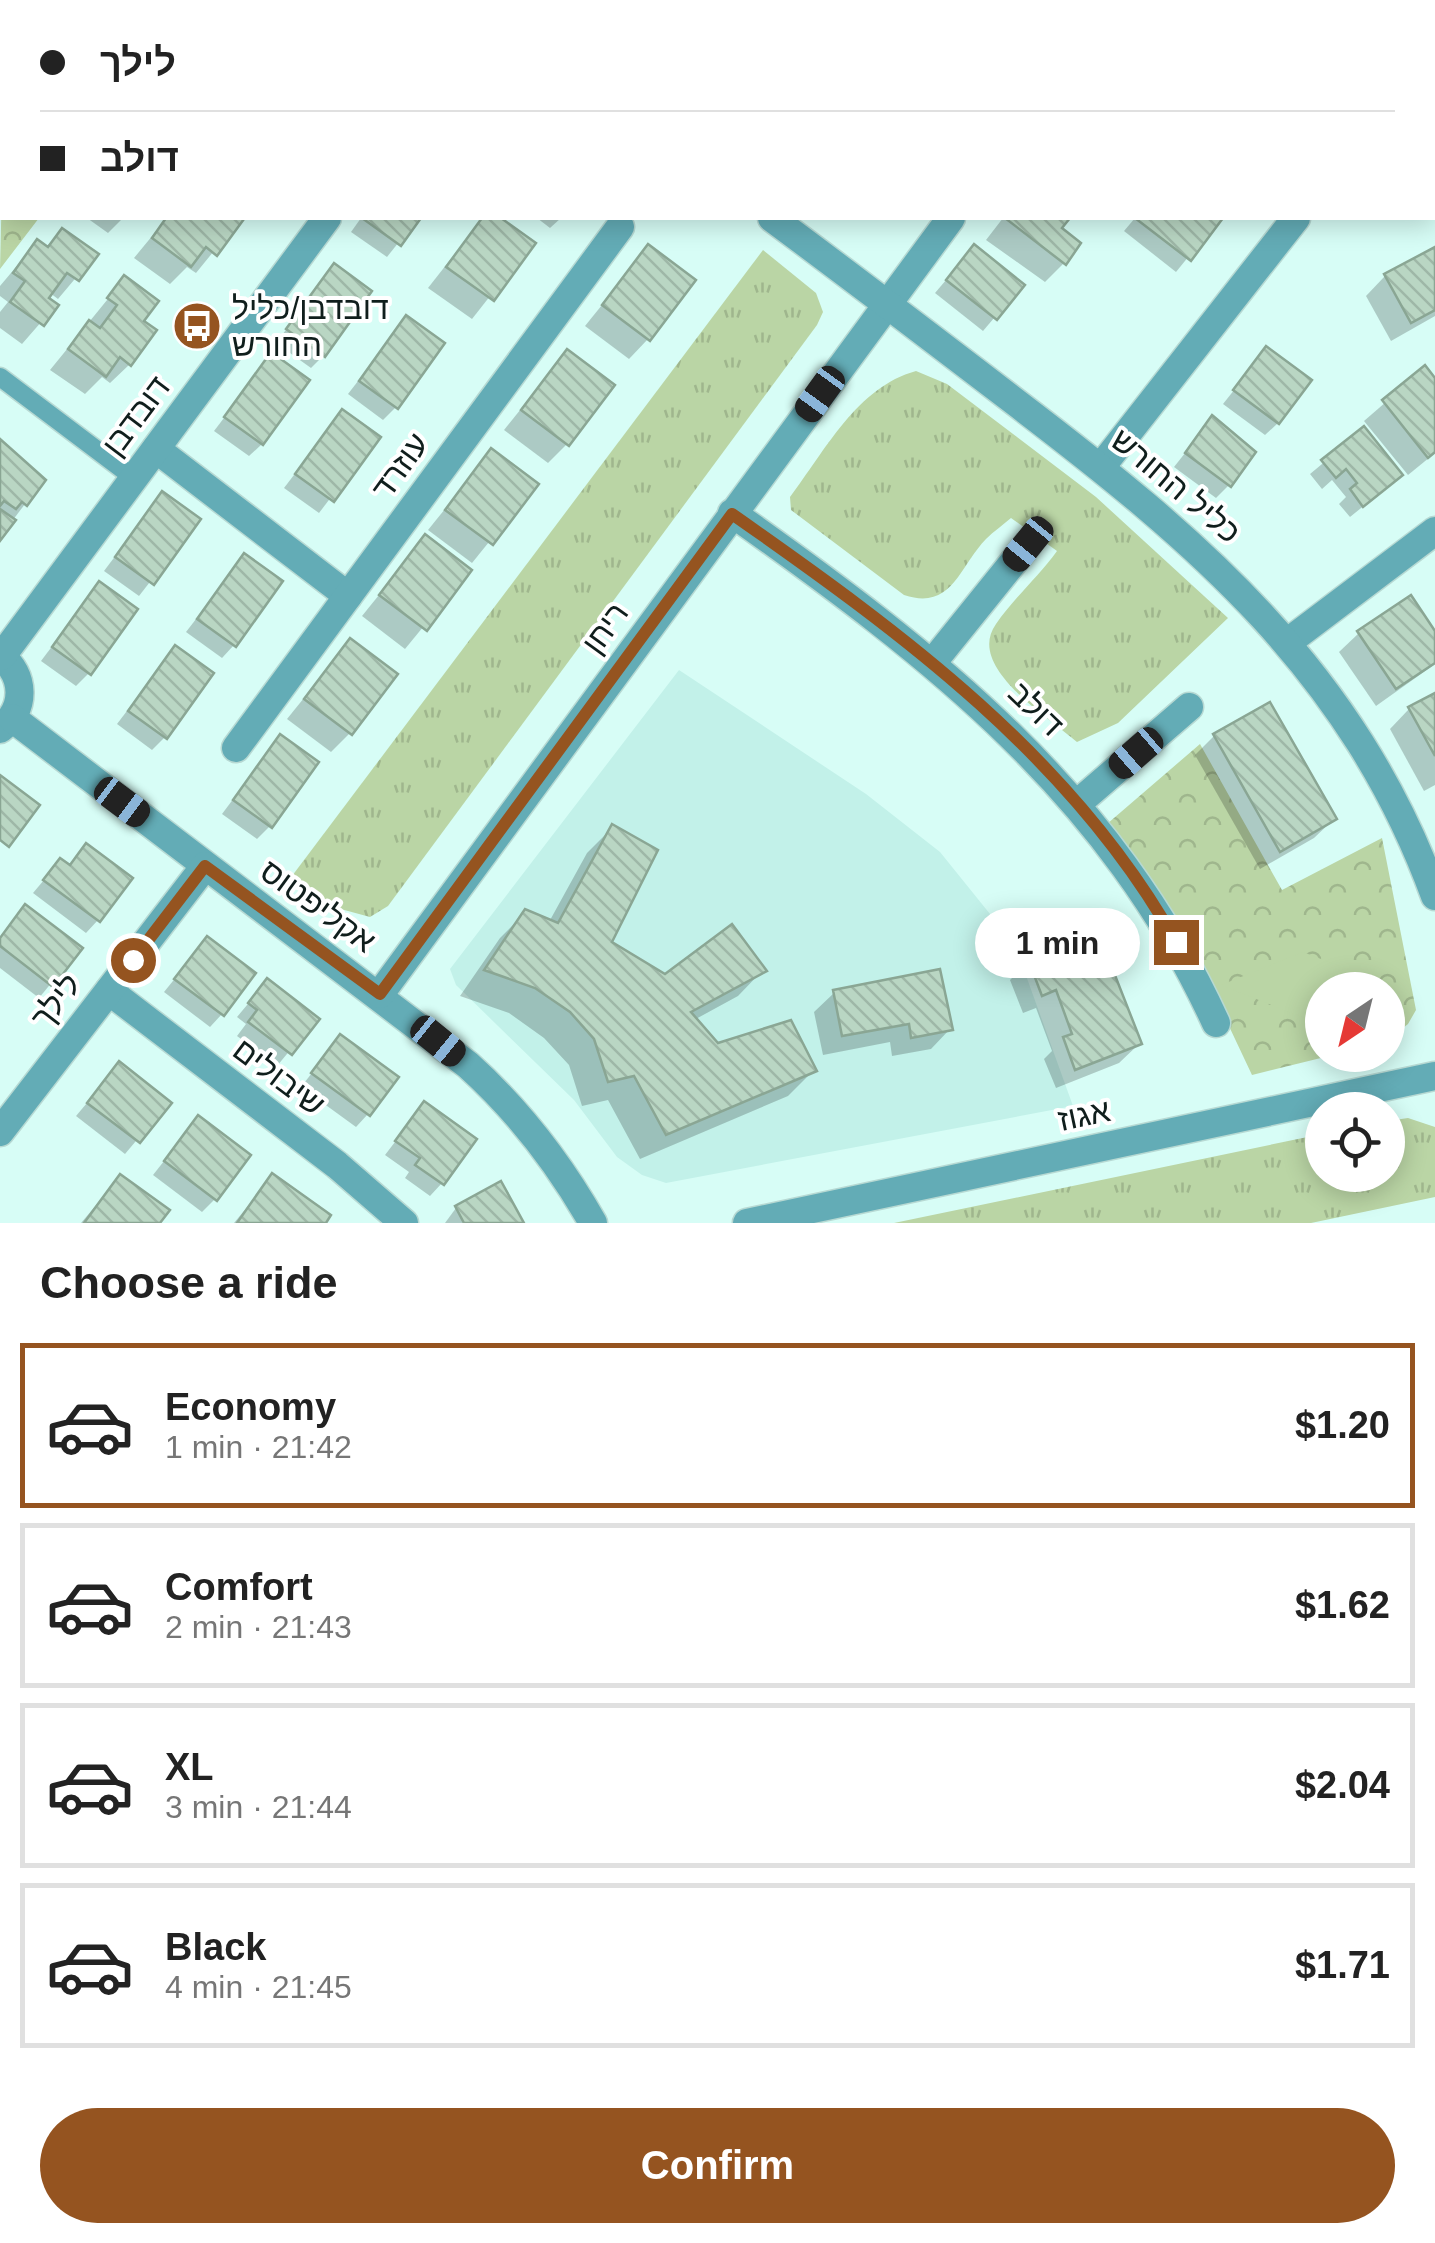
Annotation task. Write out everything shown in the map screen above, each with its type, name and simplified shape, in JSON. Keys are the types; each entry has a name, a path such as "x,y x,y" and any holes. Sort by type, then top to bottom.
{"street":[{"name":"דובדבן","path":"1,655 326,220"},
{"name":"כליל החורש","path":"775,220 1101,467 1211,560 1288,642 1375,768 1435,896"},
{"name":"ריחן","path":"380,994 950,220"},
{"path":"1101,467 1294,220"},
{"name":"עוזרד","path":"236,748 620,227"},
{"path":"156,448 348,596"},
{"name":"דולב","path":"732,514 933,662 992,714 1078,803 1162,916 1216,1023"},
{"path":"1288,642 1435,531"},
{"path":"933,662 1028,544"},
{"path":"1,655 20,684 6,724"},
{"path":"1078,803 1189,707"},
{"name":"אקליפטוס","path":"6,724 380,994 500,1094 558,1164 593,1223"},
{"name":"לילך","path":"0,1132 205,866"},
{"name":"שיבולים","path":"109,991 350,1175 404,1223"},
{"name":"אגוז","path":"747,1223 1435,1076"}],"lane":[{"path":"0,377 134,478"}],"shaded area":[{"path":"679,670 866,794 940,852 1015,945 1073,1106 666,1183 642,1175 617,1157 574,1100 456,985 450,969"}],"green space":[{"path":"1,220 37,220 0,269"},
{"path":"763,250 816,293 823,312 817,325 388,906 370,917 337,908 292,876"},
{"path":"916,371 947,384 1096,497 1228,618 1118,723 1077,742 1014,690 992,657 989,640 996,624 1057,551 1011,518 986,539 944,592 920,598 904,595 791,510 790,497 859,406 895,379"},
{"path":"1200,744 1282,890 1382,838 1416,1010 1408,1024 1405,1026 1405,972 1305,972 1305,1062 1252,1075 1202,969 1107,824"},
{"path":"1303,952 1354,972 1305,972 1305,1018 1221,985"},
{"path":"1405,1118 1435,1127 1435,1197 1311,1223 894,1223 1305,1138 1305,1192 1405,1192"}],"building":[{"path":"165,220 243,220 217,256 206,247 191,267 152,238"},
{"path":"365,220 420,220 401,246"},
{"path":"481,220 504,220 536,243 494,301 446,267"},
{"path":"1008,220 1068,220 1062,228 1081,243 1066,265"},
{"path":"1138,220 1222,220 1191,261"},
{"path":"62,228 99,254 79,281 67,273 49,298 59,305 44,326 10,302 25,281 13,273 37,239 48,247"},
{"path":"648,244 696,280 650,341 602,305"},
{"path":"974,244 1025,285 997,320 946,280"},
{"path":"1435,247 1435,310 1411,323 1384,274"},
{"path":"334,263 372,291 325,357 286,329"},
{"path":"124,275 159,301 144,321 157,330 131,366 120,357 106,377 68,349 89,320 100,328 117,305 107,298"},
{"path":"406,315 445,343 398,409 359,381"},
{"path":"1266,346 1312,380 1279,424 1233,390"},
{"path":"567,349 615,385 569,446 521,410"},
{"path":"271,352 310,380 263,445 224,417"},
{"path":"1425,365 1435,378 1435,452 1428,458 1382,400"},
{"path":"342,409 381,437 334,502 295,474"},
{"path":"1212,415 1256,452 1231,487 1185,453"},
{"path":"1364,426 1403,475 1363,507 1350,489 1357,483 1346,469 1336,478 1321,460"},
{"path":"0,439 46,480 27,506 22,502 16,509 4,501 0,506"},
{"path":"491,448 539,484 493,545 445,510"},
{"path":"162,491 201,519 154,585 115,557"},
{"path":"0,509 16,520 0,541"},
{"path":"425,534 472,570 427,631 379,595"},
{"path":"244,553 283,581 236,647 197,619"},
{"path":"99,581 138,609 91,675 52,647"},
{"path":"1411,595 1435,631 1435,663 1396,689 1357,631"},
{"path":"350,638 398,674 352,735 304,699"},
{"path":"175,645 214,673 167,739 128,711"},
{"path":"1435,693 1435,756 1408,707"},
{"path":"1270,702 1337,819 1280,852 1213,734"},
{"path":"280,734 319,762 272,828 233,800"},
{"path":"0,775 40,805 9,847 0,840"},
{"path":"612,824 658,850 612,942 665,974 732,924 767,971 691,1012 718,1043 791,1020 817,1071 666,1135 634,1076 608,1082 594,1039 570,1012 535,988 484,970 525,909 558,923"},
{"path":"86,843 133,878 100,922 43,880 60,858 70,865"},
{"path":"25,904 83,948 53,987 0,946 0,938"},
{"path":"1098,932 1142,1044 1075,1070 1063,1037 1072,1034 1056,990 1042,996 1028,959"},
{"path":"207,936 256,973 224,1016 174,979"},
{"path":"940,969 953,1030 911,1038 909,1024 842,1036 833,990"},
{"path":"267,978 320,1019 292,1055 248,1022 257,1010 248,1003"},
{"path":"340,1034 399,1077 370,1116 311,1073"},
{"path":"119,1061 172,1103 140,1143 87,1103"},
{"path":"424,1101 477,1139 444,1185 415,1165 420,1158 395,1141"},
{"path":"198,1115 251,1155 217,1201 164,1161"},
{"path":"272,1173 331,1215 326,1223 237,1223"},
{"path":"120,1174 170,1210 160,1223 84,1223"},
{"path":"501,1181 524,1223 464,1223 455,1206"}],"place":[{"name":"דובדבן/כליל החורש","path":"197,326"}],"route":[{"path":"133,960 205,866 380,994 732,514 880,619 992,714 1086,812 1126,864 1176,942"}]}
